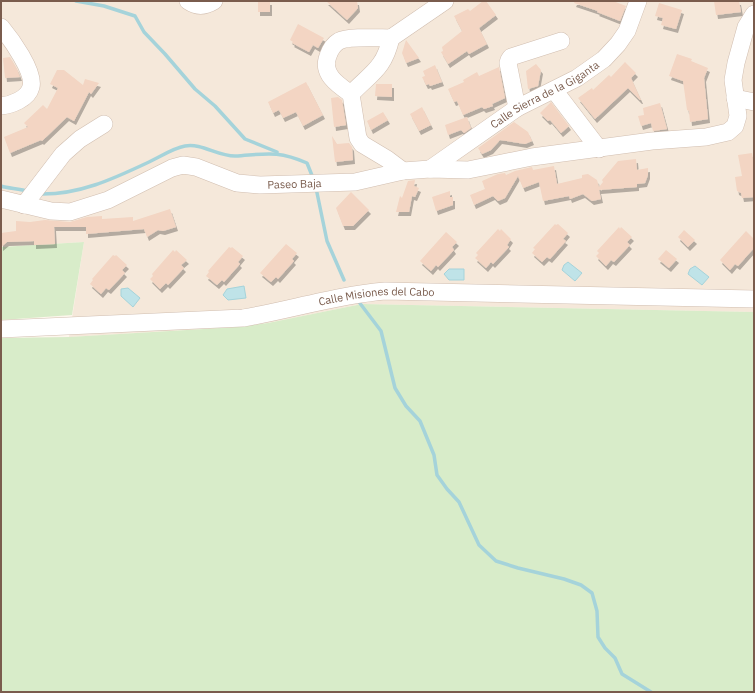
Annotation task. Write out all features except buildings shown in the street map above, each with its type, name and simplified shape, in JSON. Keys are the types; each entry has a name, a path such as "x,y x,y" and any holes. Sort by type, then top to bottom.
{"street":[{"path":"188,1 194,5 206,6 214,1"},
{"path":"403,171 387,159 362,144 358,138 351,94 331,78 326,69 326,59 330,50 339,41 352,38 391,38 445,1"},
{"name":"Calle Sierra de la Giganta","path":"430,169 517,108 577,78 604,59 618,44 627,31 638,1"},
{"path":"751,24 736,63 733,80 734,98 754,102"},
{"path":"1,28 12,41 24,61 31,80 31,88 26,96 10,105 1,106"},
{"path":"351,94 380,66 387,53 391,38"},
{"path":"517,108 508,63 509,60 512,57 561,41"},
{"path":"554,90 599,148"},
{"name":"Paseo Baja","path":"1,199 51,211 70,212 108,200 172,168 183,165 196,167 237,184 260,185 355,182 403,171 430,169 468,170 532,156 652,141 706,137 728,132 735,126 738,116 734,98"},
{"path":"24,205 63,154 80,139 104,124"},
{"name":"Calle Misiones del Cabo","path":"1,329 243,318 278,312 355,294 385,291 754,298"}],"shaded area":[{"path":"1,1 754,1 754,312 362,304 268,323 237,327 69,337 84,242 1,247"}],"green space":[{"path":"84,242 72,315 1,320 1,247"},
{"path":"362,304 754,312 754,692 1,692 1,338 69,337 237,327 268,323"}],"water":[{"path":"568,262 582,273 575,281 562,270 564,265"},
{"path":"695,266 709,277 702,285 688,274 690,269"},
{"path":"449,269 464,269 464,280 449,280 444,274"},
{"path":"244,286 246,298 228,300 223,295 227,289"},
{"path":"128,288 140,298 133,307 121,296 121,289"}],"waterway":[{"path":"76,1 104,6 135,16 144,32 195,89 215,106 245,139 277,152"},
{"path":"39,194 68,192 96,185 185,146 197,146 222,154 235,156 263,154 287,156 307,163 313,178"},
{"path":"1,186 29,192"},
{"path":"316,188 327,241 344,280"},
{"path":"359,302 381,331 395,388 406,406 420,421 434,455 437,475 459,502 479,545 496,561 564,579 581,585 592,593 597,611 598,637 605,648 615,658 622,674 651,692"}]}
